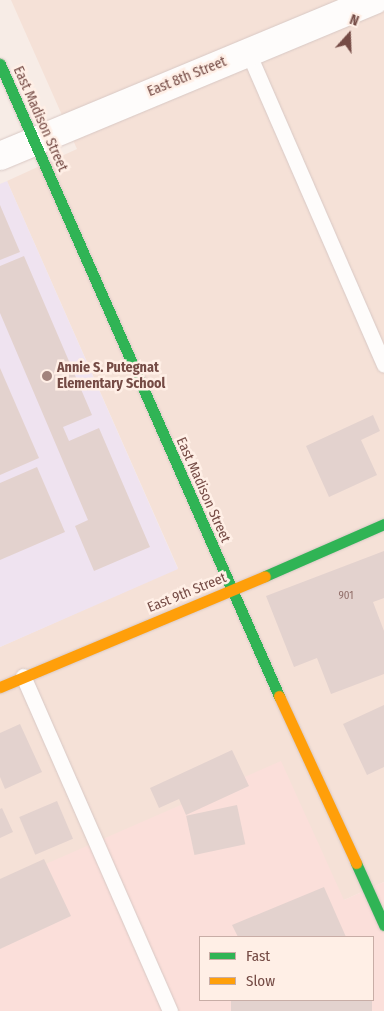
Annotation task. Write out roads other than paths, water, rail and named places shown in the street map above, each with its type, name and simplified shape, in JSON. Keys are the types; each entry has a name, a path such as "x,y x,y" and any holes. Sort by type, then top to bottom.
{"main road":[{"name":"East Madison Street","path":"0,64 231,591 384,925"},
{"name":"East 9th Street","path":"0,687 231,591 384,524"}],"street":[{"name":"East 8th Street","path":"0,156 33,140 375,0"}],"lane":[{"path":"248,52 384,365"},
{"path":"24,676 170,1011"}],"place":[{"name":"Annie S. Putegnat Elementary School","path":"47,376"}]}
